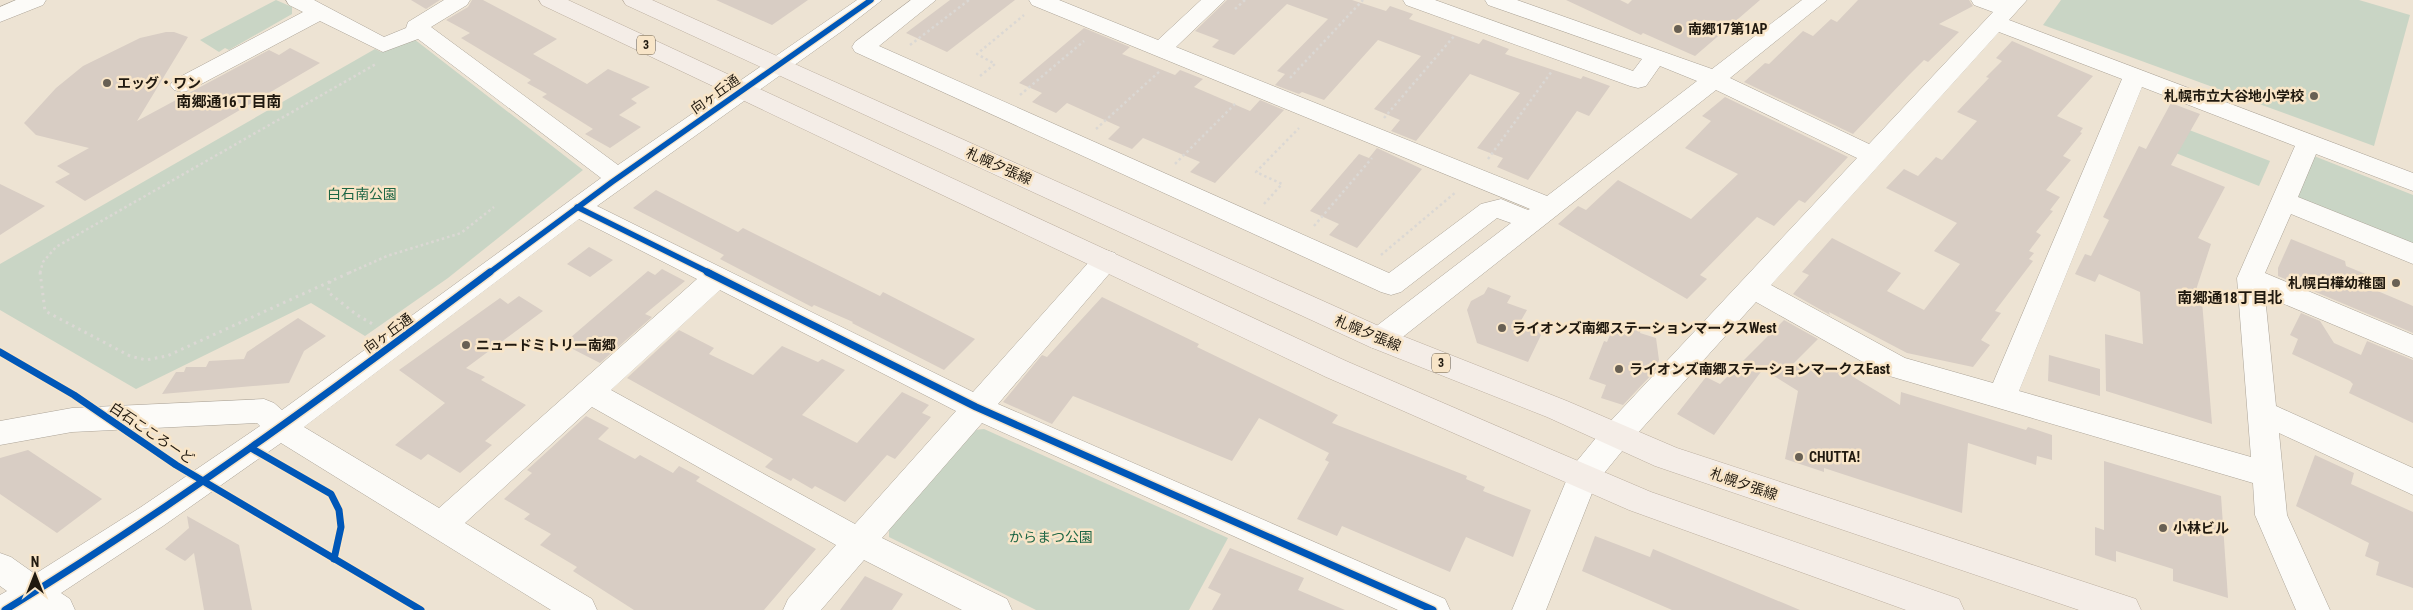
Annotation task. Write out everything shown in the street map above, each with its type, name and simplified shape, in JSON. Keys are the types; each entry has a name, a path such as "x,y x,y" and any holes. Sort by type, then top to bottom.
{"main road":[{"name":"3","path":"550,0 1336,369 1640,501 1947,610"},
{"name":"札幌夕張線","path":"649,2 778,67 1380,339 1557,409 1666,457 1822,511 2124,610"}],"street":[{"path":"0,15 35,0"},
{"path":"297,0 383,45 420,30"},
{"path":"459,0 416,27 618,178"},
{"name":"向ヶ丘通","path":"5,610 46,601 158,512 400,340 577,207 871,0"},
{"path":"925,0 863,47 1391,285 1490,210 1501,208 1531,222"},
{"path":"1041,0 1551,207"},
{"path":"1169,52 1214,0"},
{"path":"1414,0 1638,81 1656,56"},
{"path":"1496,0 1656,56 1713,79 1873,156"},
{"path":"1380,339 1816,0"},
{"path":"1982,0 2135,77 2413,182"},
{"path":"1529,610 1582,476 1616,436 2006,11"},
{"path":"182,85 319,12"},
{"path":"2001,398 2135,77"},
{"path":"2308,143 2250,278 2271,515 2313,610"},
{"path":"2284,201 2413,254"},
{"path":"577,207 976,407 1433,610"},
{"path":"800,610 1106,260"},
{"path":"442,524 716,278"},
{"path":"2250,278 2413,347"},
{"path":"1752,287 1896,367 2266,474"},
{"path":"590,392 859,542 995,610"},
{"path":"0,434 72,420 264,411 280,427 442,524 580,610"},
{"path":"2261,412 2413,482"},
{"path":"0,567 46,601"}],"path":[{"path":"890,59 969,0"},
{"path":"962,92 995,64 977,54 1041,0"},
{"path":"1275,95 1363,0"},
{"path":"1300,244 1469,20"},
{"path":"1002,110 1102,25"},
{"path":"1079,144 1169,52"},
{"path":"377,63 56,247 47,255 38,274 45,311 130,356 146,360 167,356 387,256 461,233 494,207"},
{"path":"1159,180 1253,86"},
{"path":"1249,221 1282,184 1256,172 1315,111"},
{"path":"330,281 328,292 356,315 400,340"},
{"path":"243,453 331,494 339,510 341,527 334,559"},
{"path":"326,554 342,564"}],"green space":[{"path":"276,0 292,7 292,14 229,50 225,48 219,52 200,40"},
{"name":"札幌市立大谷地小学校","path":"2061,0 2359,0 2410,15 2374,146 2043,25"},
{"name":"白石南公園","path":"414,39 583,170 448,278 365,336 311,303 136,389 0,310 0,264 375,49 381,52"},
{"path":"2171,123 2270,161 2259,186 2158,146"},
{"path":"2314,156 2413,195 2413,248 2293,199"},
{"name":"からまつ公園","path":"984,429 1228,538 1189,610 1036,610 889,537 889,525 974,430"}],"building":[{"path":"411,0 440,0 426,9"},
{"path":"472,0 483,0 557,39 533,54 587,84 608,69 650,87 631,99 637,103 619,115 641,127 610,148 585,134 593,129 542,97 547,94 527,83 531,80 461,38 470,33 446,20 468,7"},
{"path":"716,0 808,0 772,25"},
{"path":"950,0 1015,0 947,52 906,33"},
{"path":"1227,0 1352,0 1386,11 1390,6 1413,14 1409,19 1479,44 1483,39 1509,49 1505,54 1581,79 1583,76 1610,86 1589,116 1577,111 1528,180 1497,167 1503,158 1477,148 1520,93 1470,74 1416,141 1391,131 1400,120 1374,109 1421,56 1378,40 1324,100 1302,92 1299,94 1275,85 1285,74 1277,71 1328,19 1287,4 1234,55 1212,47 1219,40 1195,31"},
{"name":"南郷17第1AP","path":"1566,0 1620,0 1628,4 1632,0 1760,0 1695,56 1643,33 1641,35"},
{"path":"1858,0 1969,0 1973,6 1939,24 1959,32 1928,62 1924,60 1853,134 1744,82 1765,63 1769,64 1803,31 1813,36 1831,19 1837,22"},
{"path":"1084,28 1130,47 1122,54 1175,75 1180,70 1203,79 1194,87 1250,111 1260,100 1284,110 1215,183 1190,172 1200,162 1143,138 1132,149 1108,139 1120,127 1067,103 1056,113 1032,102 1042,93 1019,83"},
{"path":"174,32 188,37 137,121 269,50 279,55 290,48 320,63 85,201 55,182 70,174 57,166 89,148 36,135 24,123 56,88 83,66 140,38"},
{"path":"2012,41 2093,76 2057,116 2083,128 2080,132 2082,133 2063,156 2071,160 2046,190 2060,197 2050,210 2053,211 2036,232 2041,235 2029,251 2034,253 2029,259 2033,261 1995,311 2001,313 1981,340 1990,345 1973,367 1907,353 1829,312 1830,315 1793,294 1809,275 1802,272 1832,238 1901,273 1887,291 1924,310 1960,264 1934,251 1957,223 1886,188 1904,169 1918,176 1936,157 1942,160 1977,121 1957,112 1989,78 1986,77 2002,61 1996,58"},
{"path":"1725,97 1848,157 1805,203 1799,200 1774,226 1757,217 1700,275 1707,279 1687,299 1558,224 1578,206 1586,210 1618,180 1691,219 1738,174 1685,148 1711,121 1702,116"},
{"path":"2171,103 2200,114 2171,165 2225,187 2198,238 2211,244 2193,299 2202,301 2212,424 2106,391 2105,334 2143,344 2140,292 2099,274 2095,282 2075,274 2085,254 2091,256 2109,220 2103,217 2139,146 2146,149"},
{"path":"1377,148 1422,169 1357,248 1329,235 1339,224 1310,211 1359,154 1369,158"},
{"path":"0,184 45,206 0,235"},
{"path":"656,190 738,232 743,228 880,296 883,292 975,339 944,370 853,322 814,305 812,307 720,259 724,255 633,208"},
{"path":"2291,239 2345,261 2346,266 2368,275 2361,284 2413,306 2413,333 2278,276 2278,268"},
{"path":"589,247 613,260 590,277 567,264"},
{"path":"662,269 685,281 645,314 652,317 600,363 563,344 648,271 655,275"},
{"name":"ライオンズ南郷ステーションマークスWest","path":"1488,287 1511,296 1507,303 1527,310 1519,324 1542,333 1528,362 1477,343 1467,310 1471,301 1484,294"},
{"path":"519,296 543,311 466,368 485,377 481,380 526,405 485,441 492,445 460,473 428,454 421,460 395,445 445,403 399,370 500,298 508,304"},
{"path":"1102,297 1199,344 1197,347 1338,415 1332,423 1467,476 1466,479 1485,487 1483,491 1531,510 1513,557 1466,537 1450,572 1342,526 1337,536 1297,519 1329,462 1325,460 1329,453 1259,418 1232,461 1073,396 1052,424 1003,402 1042,355 1047,357"},
{"path":"2301,313 2320,321 2334,343 2361,355 2367,341 2413,360 2413,423 2349,393 2353,384 2350,381 2292,354 2298,339 2290,335"},
{"path":"298,318 326,336 304,351 289,383 162,394 176,372 184,372 186,367 206,367 209,361 244,359 247,352"},
{"path":"1784,320 1818,339 1791,366 1834,366 1852,372 1855,378 1900,405 1901,392 2026,430 2028,427 2052,435 2052,460 2037,456 2036,465 1968,443 1962,513 1824,468 1824,472 1785,459 1798,391 1763,369 1714,435 1677,414 1706,377 1720,384"},
{"name":"ライオンズ南郷ステーションマークスEast","path":"1625,322 1641,328 1640,333 1656,338 1659,360 1655,371 1623,405 1601,398 1606,385 1589,379 1604,341 1607,342 1614,326"},
{"path":"679,330 714,348 709,354 753,375 782,346 818,362 822,359 845,370 802,415 857,443 902,392 929,405 922,413 931,417 895,459 887,455 845,502 815,486 812,489 793,478 791,481 765,467 773,459 627,378"},
{"path":"2049,355 2100,369 2100,396 2048,381"},
{"path":"586,416 609,428 598,439 635,459 640,455 673,473 679,466 700,477 696,481 816,549 764,610 634,610 573,571 577,567 540,545 551,534 524,519 530,514 504,499 532,473 527,470"},
{"path":"28,450 102,499 57,533 0,494 0,458"},
{"path":"2315,455 2354,473 2351,484 2413,512 2413,588 2376,575 2379,562 2365,556 2369,543 2296,506"},
{"name":"小林ビル","path":"2104,461 2221,496 2228,598 2173,581 2173,569 2116,551 2116,562 2095,555 2095,527 2104,530"},
{"path":"187,516 239,545 252,610 204,610 194,553 185,561 165,549 189,528"},
{"path":"1595,536 1650,557 1653,549 1800,610 1672,610 1582,571"},
{"path":"1230,548 1304,578 1298,590 1345,610 1212,610 1221,594 1208,588"},
{"path":"865,576 903,594 892,610 840,610"}],"cycle path":[{"path":"5,610 79,565 224,468 612,182 871,0"},
{"path":"577,207 976,407 1433,610"},
{"name":"白石こころーど","path":"0,352 74,395 176,465 421,610"},
{"path":"251,448 331,494 339,510 341,527 334,559"}],"place":[{"name":"南郷17第1AP","path":"1678,29"},
{"name":"エッグ・ワン","path":"107,83"},
{"name":"札幌市立大谷地小学校","path":"2314,96"},
{"name":"札幌白樺幼稚園","path":"2396,283"},
{"name":"ライオンズ南郷ステーションマークスWest","path":"1502,328"},
{"name":"ニュードミトリー南郷","path":"466,345"},
{"name":"ライオンズ南郷ステーションマークスEast","path":"1619,369"},
{"name":"CHUTTA!","path":"1799,457"},
{"name":"小林ビル","path":"2163,528"}],"district":[{"name":"南郷通16丁目南","path":"229,102"},
{"name":"南郷通18丁目北","path":"2230,298"}]}
